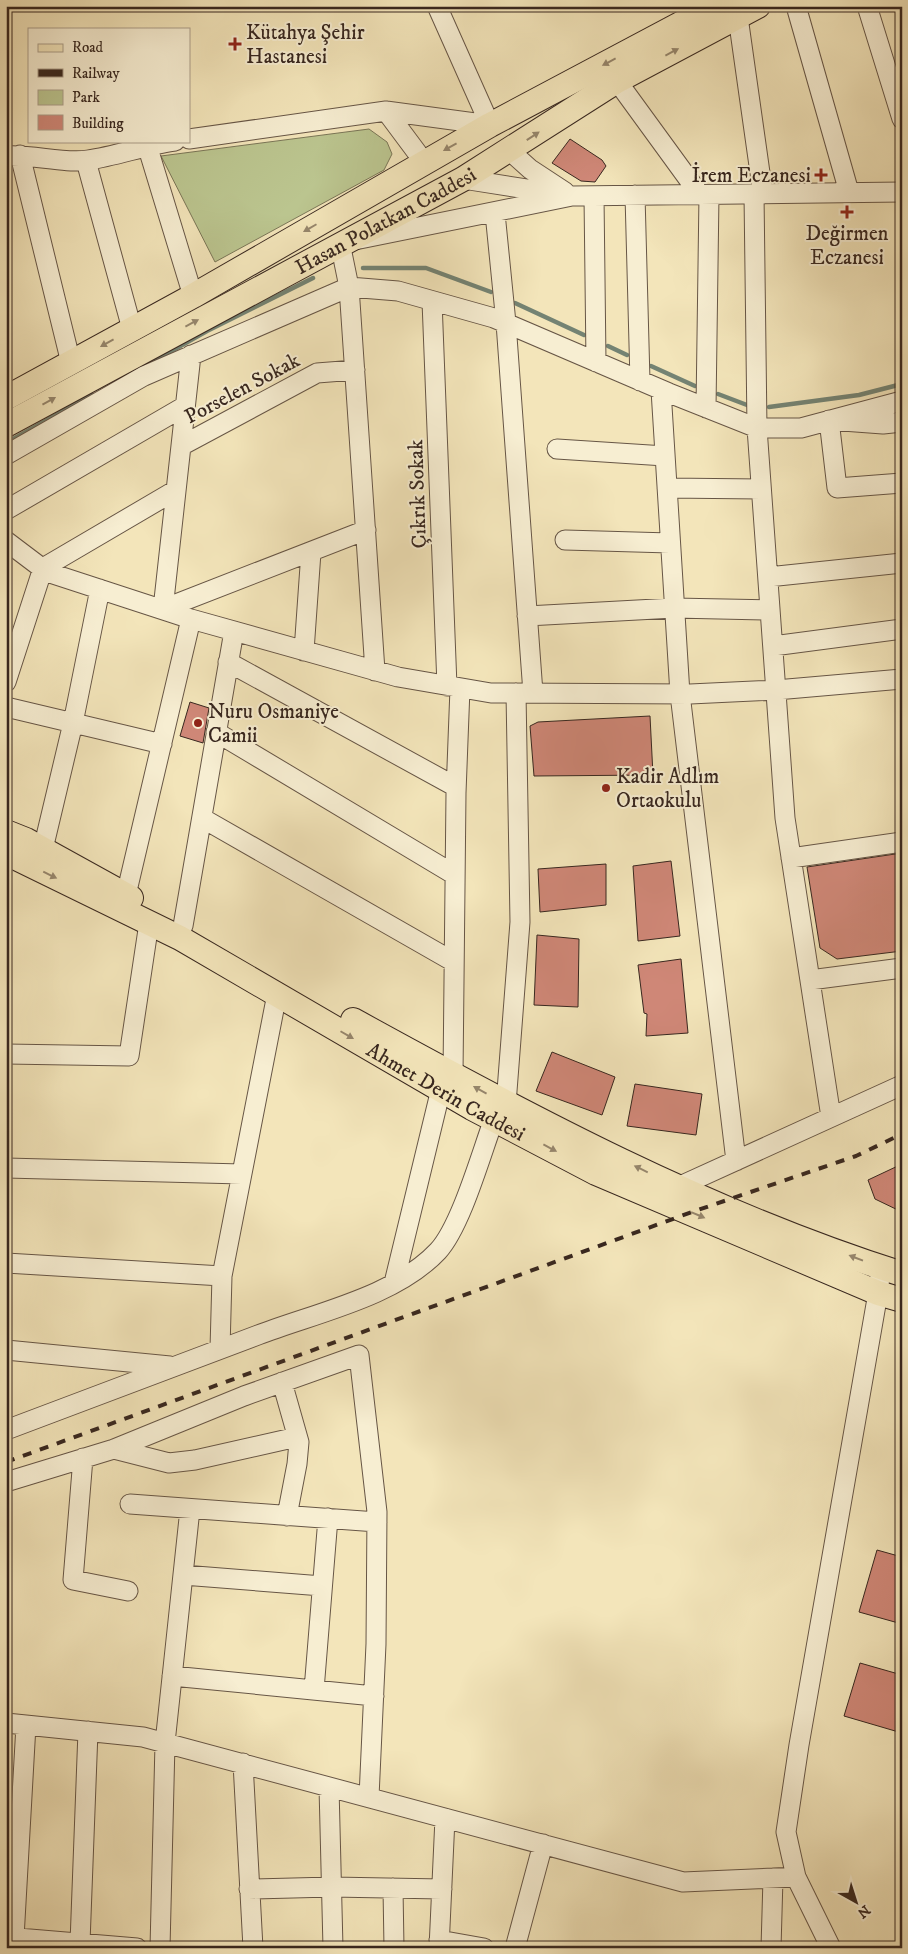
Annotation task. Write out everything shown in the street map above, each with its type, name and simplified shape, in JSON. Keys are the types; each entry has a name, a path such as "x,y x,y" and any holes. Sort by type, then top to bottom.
{"main road":[{"name":"Hasan Polatkan Caddesi","path":"6,398 193,296 490,125 714,6"},
{"name":"Hasan Polatkan Caddesi","path":"6,425 463,178 510,151 617,81 748,12"},
{"path":"490,125 510,151"},
{"path":"424,162 463,178"},
{"name":"Ahmet Derin Caddesi","path":"6,832 43,849 183,926 500,1112 596,1172 878,1293 902,1300"},
{"name":"Ahmet Derin Caddesi","path":"6,854 180,938 277,994 447,1082"},
{"name":"Ahmet Derin Caddesi","path":"500,1112 678,1187 715,1205 891,1271"}],"street":[{"path":"436,6 490,125"},
{"path":"796,6 850,192"},
{"path":"868,6 902,119"},
{"path":"748,12 759,194 757,428 785,818 831,1117"},
{"path":"617,81 704,195 706,408"},
{"path":"190,139 386,111 490,125"},
{"path":"386,111 424,162"},
{"path":"72,362 13,156 86,161 147,145 168,142"},
{"path":"147,145 193,296"},
{"path":"510,151 530,169 572,196"},
{"path":"86,161 132,329"},
{"path":"463,178 572,196 902,192"},
{"path":"375,671 349,287 340,243 572,196"},
{"path":"594,196 596,362"},
{"path":"635,196 640,381"},
{"path":"6,1430 174,1366 378,1292 418,1269 439,1250 454,1227 500,1112 520,922 527,616 506,323 494,213"},
{"path":"6,454 144,376 349,287 398,291 506,323 661,390 757,428 801,428 902,401"},
{"name":"Çıkrık Sokak","path":"394,1283 447,1082 454,962 456,787 453,687 432,301"},
{"path":"162,609 191,356"},
{"name":"Porselen Sokak","path":"181,446 317,373 355,370"},
{"path":"661,390 680,694 736,1161"},
{"path":"6,510 185,406"},
{"path":"829,420 883,424 902,422"},
{"path":"829,420 837,488 902,483"},
{"path":"557,450 665,456"},
{"path":"667,488 761,489"},
{"path":"6,682 43,568 176,490"},
{"path":"162,609 366,530"},
{"path":"566,540 670,543"},
{"path":"6,541 43,568 191,619 375,671 491,693 680,694 776,690 902,679"},
{"path":"304,651 311,552"},
{"path":"768,577 902,563"},
{"path":"43,849 73,723 100,589"},
{"path":"527,616 674,608 770,610"},
{"path":"126,895 191,619"},
{"path":"773,646 902,629"},
{"path":"183,926 234,631"},
{"path":"228,662 456,787"},
{"path":"6,707 162,744"},
{"path":"216,732 455,875"},
{"path":"202,818 454,962"},
{"path":"791,858 902,842"},
{"path":"6,1054 129,1056 149,923"},
{"path":"810,980 902,968"},
{"path":"220,1349 222,1276 277,994"},
{"path":"678,1187 902,1085"},
{"path":"6,1168 242,1174"},
{"path":"6,1263 222,1276"},
{"path":"830,1948 796,1877 786,1832 800,1735 878,1293 891,1271"},
{"path":"6,1350 174,1366"},
{"path":"6,1482 114,1449 282,1382 359,1355 377,1522 374,1696 369,1797"},
{"path":"282,1382 298,1437 297,1464 286,1516"},
{"path":"114,1449 169,1463 195,1460 298,1437"},
{"path":"83,1458 73,1580 128,1591"},
{"path":"130,1504 377,1522"},
{"path":"160,1948 165,1742 190,1509"},
{"path":"314,1690 328,1518"},
{"path":"183,1575 322,1586"},
{"path":"172,1676 374,1696"},
{"path":"6,1723 143,1737 165,1742 683,1882 796,1877"},
{"path":"26,1725 10,1938 137,1948"},
{"path":"80,1943 88,1731"},
{"path":"243,1764 253,1948"},
{"path":"329,1787 333,1948"},
{"path":"445,1818 439,1944 484,1948"},
{"path":"515,1948 543,1844"},
{"path":"771,1948 773,1878"},
{"path":"249,1889 332,1886 442,1889"},
{"path":"394,1888 394,1948"}],"green space":[{"path":"369,129 387,142 392,154 384,170 215,262 161,156"}],"building":[{"path":"570,139 602,160 606,166 595,182 581,181 552,163"},
{"name":"Nuru Osmaniye Camii","path":"190,702 209,708 203,743 180,736"},
{"path":"650,716 653,775 534,776 530,726 538,722"},
{"path":"902,853 902,951 837,959 820,948 807,867"},
{"path":"671,861 680,936 638,941 633,866"},
{"path":"606,864 606,905 540,912 538,869"},
{"path":"537,935 579,939 578,1007 534,1005"},
{"path":"681,959 688,1033 646,1036 647,1014 644,1013 638,965"},
{"path":"552,1052 615,1077 602,1115 536,1091"},
{"path":"635,1084 702,1094 696,1135 627,1126"},
{"path":"902,1164 902,1212 875,1199 868,1180"},
{"path":"877,1550 902,1557 902,1624 859,1612"},
{"path":"860,1663 902,1675 902,1733 844,1716"}],"waterway":[{"path":"363,268 426,268 491,292"},
{"path":"143,367 207,331 313,278"},
{"path":"515,303 584,335"},
{"path":"608,346 627,355"},
{"path":"651,366 695,386"},
{"path":"769,407 859,395 902,384"},
{"path":"718,394 747,405"},
{"path":"6,443 92,395"}],"railway":[{"path":"6,1462 692,1212 856,1156 902,1134"}],"place":[{"name":"Kütahya Şehir Hastanesi","path":"235,44"},
{"name":"İrem Eczanesi","path":"821,175"},
{"name":"Değirmen Eczanesi","path":"847,212"},
{"name":"Nuru Osmaniye Camii","path":"198,723"},
{"name":"Kadir Adlım Ortaokulu","path":"606,788"}]}
